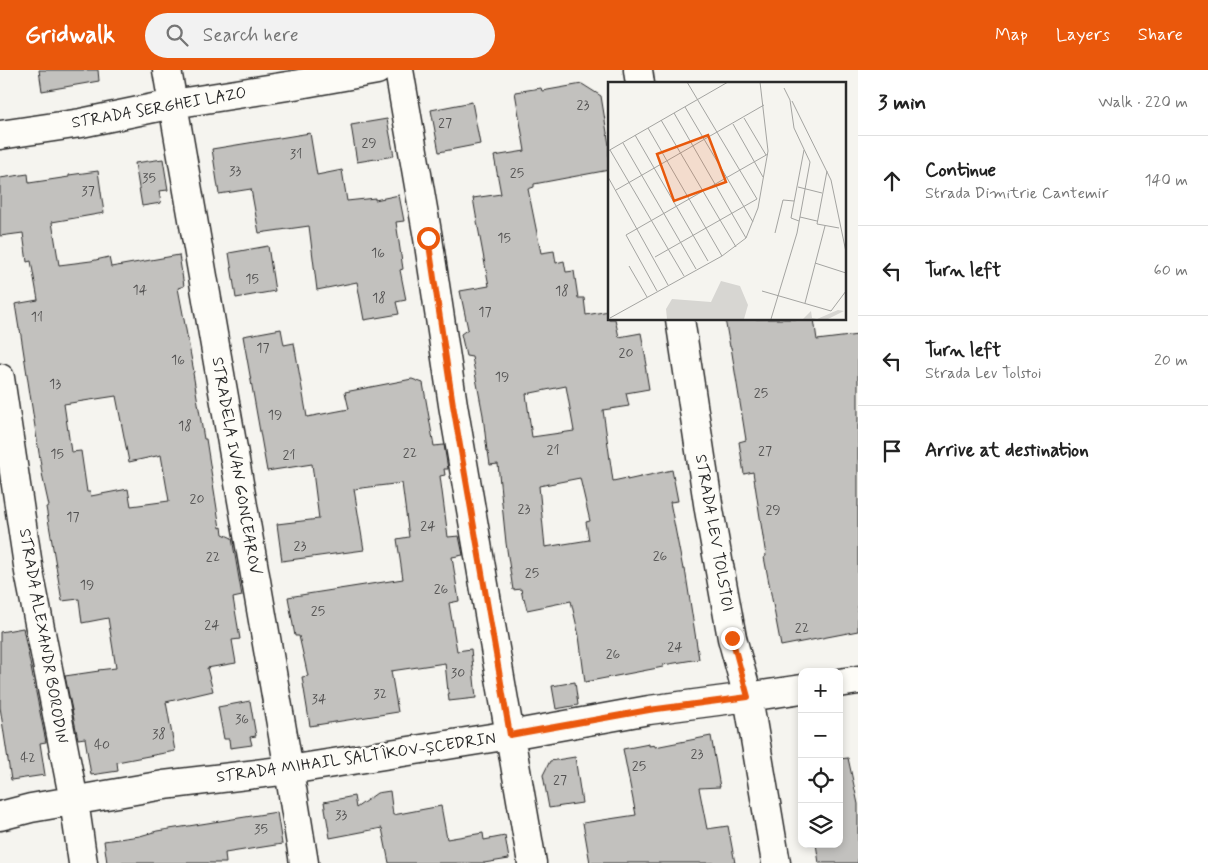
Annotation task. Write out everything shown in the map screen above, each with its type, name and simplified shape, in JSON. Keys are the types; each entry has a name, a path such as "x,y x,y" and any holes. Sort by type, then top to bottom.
{"street":[{"name":"STRADELA IVAN GONCEAROV","path":"167,70 304,863"},
{"name":"STRADA SERGHEI LAZO","path":"0,135 82,123 173,104 377,70"},
{"path":"399,70 428,238 454,414 532,863"},
{"name":"STRADA LEV TOLSTOI","path":"680,320 711,520 732,638 748,697 776,863"},
{"name":"STRADA ALEXANDR BORODIN","path":"0,378 29,572 74,801 83,863"},
{"path":"843,682 858,680"},
{"name":"STRADA MIHAIL SALTÎKOV-ȘCEDRIN","path":"0,816 32,808 164,785 289,770 510,735 649,710 798,690"}],"building":[{"path":"39,70 98,70 99,81 42,91"},
{"path":"582,84 601,96 608,139 608,170 534,184 534,187 528,189 541,253 554,251 556,263 564,261 566,272 574,271 578,298 584,298 586,315 608,311 608,320 615,320 619,337 641,333 649,389 626,393 629,406 603,410 613,481 627,478 627,480 672,470 678,501 670,502 683,569 685,569 699,659 585,682 579,636 571,601 527,610 521,589 513,590 498,464 490,465 472,357 466,356 461,334 468,329 460,291 489,286 473,198 501,194 494,156 525,151 515,92 541,88 542,91","holes":["566,386 574,431 532,437 526,394","580,478 590,521 586,522 589,540 545,547 539,486"]},
{"path":"472,102 480,144 439,152 431,110"},
{"path":"387,119 394,156 357,162 351,125"},
{"path":"310,133 317,175 342,170 347,201 375,198 375,200 399,195 404,221 396,222 403,269 400,270 406,300 396,302 399,314 364,320 357,282 317,290 309,226 259,233 251,189 219,194 212,149"},
{"path":"163,159 168,190 159,191 161,203 142,206 135,163"},
{"path":"98,171 104,213 52,222 59,265 109,257 111,267 179,255 184,286 178,288 194,372 204,439 206,439 220,528 222,527 223,534 232,538 242,596 233,598 240,639 232,640 236,663 207,668 213,691 166,702 175,751 117,762 118,771 91,775 85,738 78,739 65,676 116,668 108,618 82,623 79,599 62,601 46,507 49,506 15,304 38,300 31,261 27,262 23,233 0,236 0,178 28,174 29,183 69,177 69,175","holes":["116,396 129,462 161,455 169,501 131,506 128,489 91,496 90,492 87,492 81,451 71,452 64,404"]},
{"path":"268,246 275,291 236,298 229,253"},
{"path":"725,320 814,320 817,340 858,335 858,631 781,646 764,557 766,556 753,472 744,474 739,442 746,440"},
{"path":"281,329 284,345 294,343 307,417 349,409 345,392 412,379 423,383 434,446 444,445 448,469 444,469 445,475 440,476 448,537 459,536 463,555 452,557 459,601 449,603 457,651 471,649 476,698 449,701 445,663 391,671 398,712 310,726 302,677 308,676 299,636 295,636 288,597 403,579 397,539 409,537 402,483 354,489 364,550 282,561 277,524 319,519 312,464 267,471 243,336"},
{"path":"23,628 46,742 40,743 45,775 11,780 0,707 0,632"},
{"path":"575,682 578,705 556,709 552,686"},
{"path":"250,701 256,736 250,737 252,745 230,748 229,739 224,739 218,707"},
{"path":"711,736 720,787 699,788 707,829 728,826 735,863 590,863 583,823 636,815 623,749 649,744 649,746 655,745 655,747"},
{"path":"575,757 582,803 549,808 543,775 550,761"},
{"path":"848,758 858,804 858,863 819,863 817,848 843,848 843,759"},
{"path":"390,791 393,815 441,806 447,839 483,833 484,840 505,836 509,859 484,863 389,863 382,828 330,838 324,802 354,796 356,808 377,793"},
{"path":"277,812 282,844 225,853 226,863 107,863 104,841"}],"route":[{"path":"428,238 453,405 510,735 649,710 748,697 732,638"}]}
